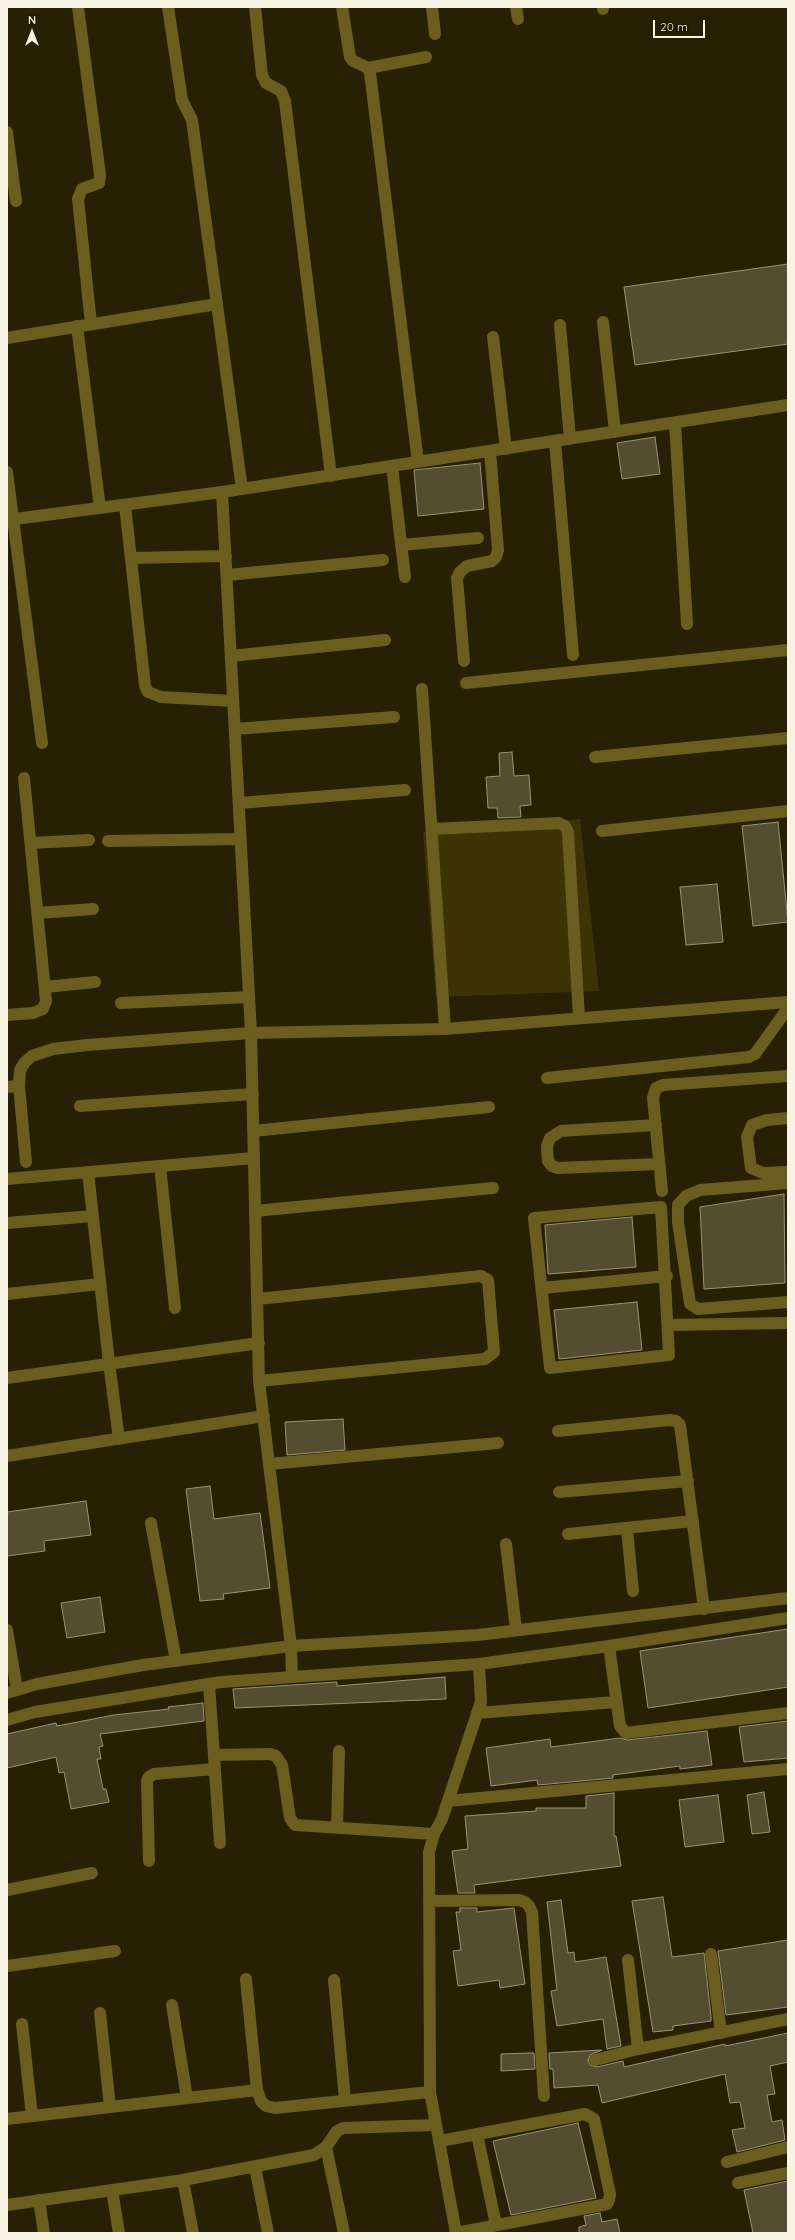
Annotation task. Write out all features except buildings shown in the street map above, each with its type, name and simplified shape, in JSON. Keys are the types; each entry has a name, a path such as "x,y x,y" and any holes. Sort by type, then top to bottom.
{"street":[{"path":"78,7 100,175 99,182 82,188 78,199 91,324"},
{"path":"168,7 182,100 192,120 242,489"},
{"path":"255,7 262,76 266,83 281,91 285,101 331,476"},
{"path":"342,7 350,57 353,61 368,68 426,57"},
{"path":"432,7 435,34"},
{"path":"516,7 518,19"},
{"path":"368,68 371,80 418,462"},
{"path":"7,132 16,201"},
{"path":"7,338 217,304"},
{"path":"604,322 615,432"},
{"path":"560,325 570,439"},
{"path":"77,326 100,508"},
{"path":"494,337 506,449"},
{"path":"10,520 331,476 788,405"},
{"path":"675,423 688,624"},
{"path":"555,442 573,655"},
{"path":"464,662 457,578 460,572 467,566 492,561 496,557 498,550 490,452"},
{"path":"392,466 405,577"},
{"path":"7,472 10,520 42,743"},
{"path":"222,492 251,1033 260,1381 291,1646 292,1677"},
{"path":"125,505 146,686 148,692 161,697 234,701"},
{"path":"401,545 478,538"},
{"path":"131,558 226,556"},
{"path":"227,575 384,560"},
{"path":"231,656 385,640"},
{"path":"466,683 788,650"},
{"path":"422,689 445,1029"},
{"path":"235,729 394,717"},
{"path":"595,757 788,738"},
{"path":"7,1015 33,1013 43,1009 46,1001 24,778"},
{"path":"239,803 405,790"},
{"path":"602,831 788,811"},
{"path":"432,829 559,823 565,826 568,832 579,1017"},
{"path":"108,841 240,839"},
{"path":"31,844 89,840"},
{"path":"38,913 93,909"},
{"path":"45,986 95,982"},
{"path":"121,1003 249,997"},
{"path":"26,1162 13,1086 25,1062 32,1056 53,1049 87,1045 251,1033 445,1029 579,1017 788,1002"},
{"path":"547,1078 749,1057 755,1054 788,1008"},
{"path":"662,1191 654,1093 656,1088 662,1085 788,1076"},
{"path":"80,1106 252,1094"},
{"path":"253,1131 490,1107"},
{"path":"788,1118 767,1120 752,1125 746,1137 751,1168 763,1173 788,1172"},
{"path":"656,1125 561,1131 550,1138 547,1146 548,1161 552,1166 558,1168 659,1164"},
{"path":"7,1179 254,1158"},
{"path":"160,1166 175,1308"},
{"path":"88,1172 119,1439"},
{"path":"788,1183 700,1190 686,1196 678,1205 678,1222 690,1304 698,1309 788,1302"},
{"path":"256,1211 493,1188"},
{"path":"661,1207 666,1276 669,1355 550,1368 534,1218 661,1207"},
{"path":"7,1223 93,1216"},
{"path":"258,1299 481,1276 488,1280 494,1352 485,1358 260,1381"},
{"path":"542,1288 666,1276"},
{"path":"7,1294 100,1284"},
{"path":"668,1325 788,1323"},
{"path":"7,1378 109,1362 259,1343"},
{"path":"7,1456 264,1416"},
{"path":"558,1431 676,1421 682,1432 704,1610"},
{"path":"269,1464 498,1443"},
{"path":"559,1492 688,1481"},
{"path":"568,1534 693,1521"},
{"path":"151,1523 176,1661"},
{"path":"627,1529 633,1591"},
{"path":"506,1544 516,1630"},
{"path":"7,1630 12,1691 44,1682 176,1661 291,1646 516,1630 704,1610 788,1598"},
{"path":"7,1720 35,1712 208,1684 479,1664 609,1646 788,1618"},
{"path":"609,1646 620,1726 626,1733 788,1713"},
{"path":"440,2141 580,2114 594,2119 610,2194 607,2204 456,2233 430,2092 429,1852 434,1834 442,1819 481,1702 479,1664"},
{"path":"208,1684 220,1843"},
{"path":"477,1713 616,1702"},
{"path":"337,1827 339,1751"},
{"path":"214,1754 270,1754 276,1756 282,1765 292,1822 295,1825 434,1834"},
{"path":"150,1861 146,1781 154,1774 215,1769"},
{"path":"448,1801 788,1769"},
{"path":"7,1890 92,1873"},
{"path":"430,1901 519,1900 525,1902 529,1906 532,1912 544,2096"},
{"path":"7,1966 115,1950"},
{"path":"711,1954 721,2033"},
{"path":"628,1960 638,2049"},
{"path":"246,1979 257,2090 261,2101 266,2106 275,2108 430,2092"},
{"path":"334,1980 345,2100"},
{"path":"172,2005 186,2098"},
{"path":"100,2013 110,2107"},
{"path":"595,2060 638,2049 788,2019"},
{"path":"22,2024 32,2116"},
{"path":"7,2119 257,2090"},
{"path":"7,2205 183,2180 314,2155 326,2146 337,2131 343,2128 436,2124"},
{"path":"477,2134 496,2225"},
{"path":"326,2146 344,2233"},
{"path":"728,2162 788,2147"},
{"path":"255,2167 268,2233"},
{"path":"738,2183 788,2173"},
{"path":"183,2180 193,2233"},
{"path":"112,2190 119,2233"},
{"path":"39,2200 44,2233"}],"shaded area":[{"path":"580,819 599,991 436,997 423,832"}]}
